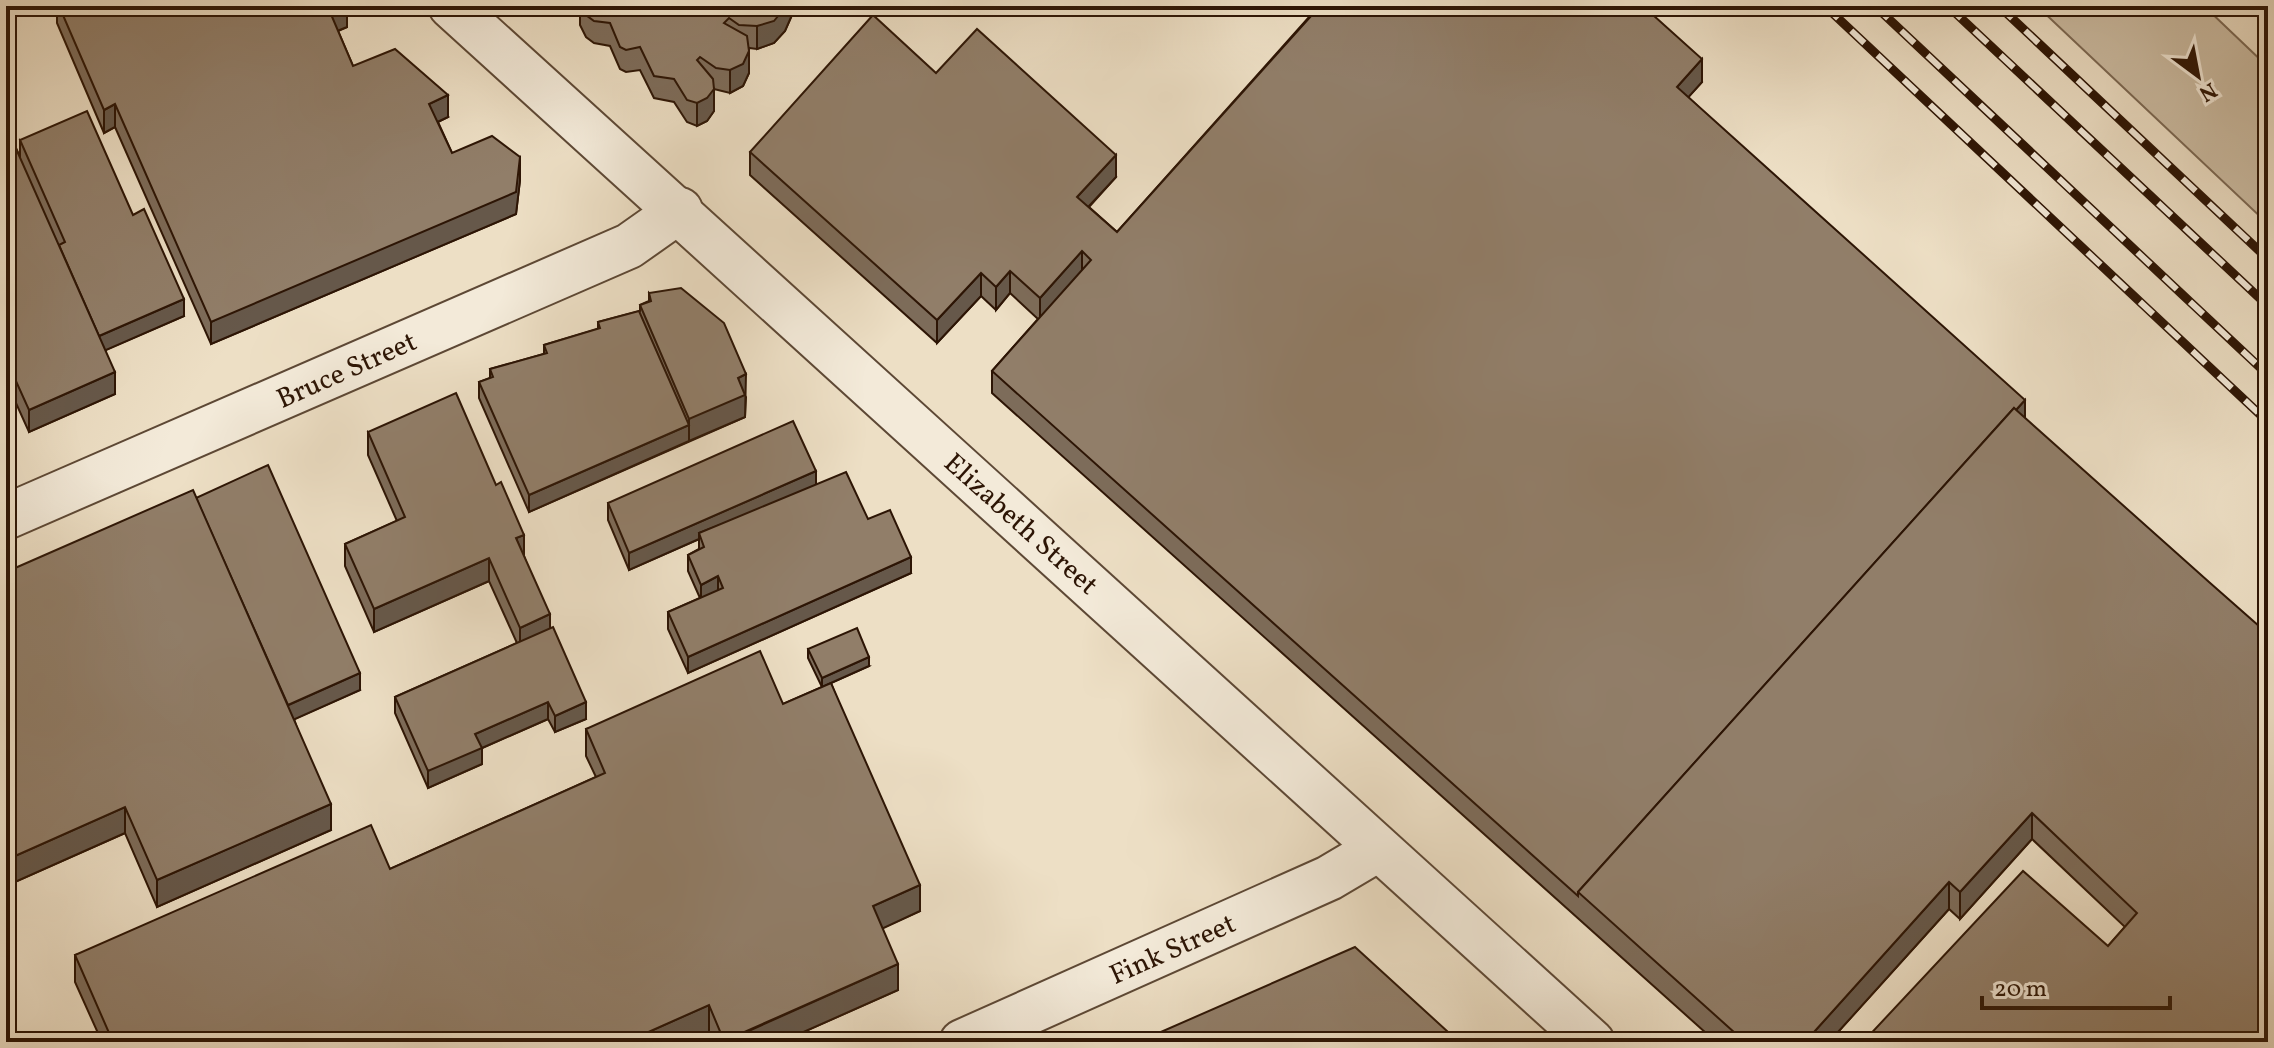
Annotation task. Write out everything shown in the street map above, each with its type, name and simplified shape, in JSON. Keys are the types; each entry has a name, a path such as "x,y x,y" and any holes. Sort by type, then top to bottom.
{"street":[{"name":"Elizabeth Street","path":"451,6 680,210 1592,1042"},
{"name":"Bruce Street","path":"6,517 629,246 680,210"},
{"name":"Fink Street","path":"962,1042 1329,878 1378,849"}],"shaded area":[{"path":"2037,6 2204,6 2268,67 2268,224"}],"building":[{"path":"59,6 345,6 330,12 353,66 395,49 448,95 429,104 452,153 492,136 520,157 516,192 211,322 115,104 104,110"},
{"path":"582,6 786,6 774,21 757,26 739,25 729,18 724,23 747,36 749,51 743,64 730,70 716,68 700,57 697,60 713,79 714,89 707,98 697,103 687,100 674,79 654,76 640,47 626,50 620,47 610,23 594,21 586,15"},
{"path":"1320,6 1643,6 1702,59 1677,87 2025,400 2016,410 2014,408 1578,892 1578,896 992,371 1091,260 1082,251 1040,298 1010,271 996,287 981,273 937,320 750,152 873,15 936,73 977,29 1116,155 1077,197 1117,232"},
{"path":"87,111 133,215 144,209 184,299 99,336 59,245 65,242 20,140"},
{"path":"6,126 115,372 29,410 6,359"},
{"path":"681,288 724,323 746,374 738,378 745,395 689,419 640,305 651,301 649,293"},
{"path":"639,311 689,425 529,495 479,382 493,377 490,369 547,353 544,345 600,328 598,322"},
{"path":"456,393 496,485 501,482 524,535 516,538 550,614 520,628 489,558 374,609 345,544 405,517 368,432"},
{"path":"2014,408 2268,634 2268,1042 1863,1042 2023,871 2108,946 2137,913 2032,813 1960,892 1949,882 1805,1042 1745,1042 1578,892"},
{"path":"793,421 816,471 629,553 608,503"},
{"path":"268,465 360,673 288,705 196,498"},
{"path":"846,472 868,519 890,510 911,557 688,657 668,612 723,588 718,576 701,585 688,555 704,547 699,533"},
{"path":"193,490 331,804 157,880 125,807 6,860 6,572"},
{"path":"553,627 586,702 555,716 548,702 475,734 482,748 428,771 395,697"},
{"path":"857,628 869,657 822,678 808,649"},
{"path":"760,651 783,704 831,683 920,885 873,906 898,964 724,1041 709,1005 626,1042 588,1042 586,1036 573,1042 113,1042 75,955 371,825 390,869 605,773 586,729"},
{"path":"1355,947 1459,1042 1138,1042"}],"railway":[{"path":"1825,6 2268,422"},
{"path":"1875,6 2268,375"},
{"path":"1948,6 2268,306"},
{"path":"1999,6 2268,259"}]}
